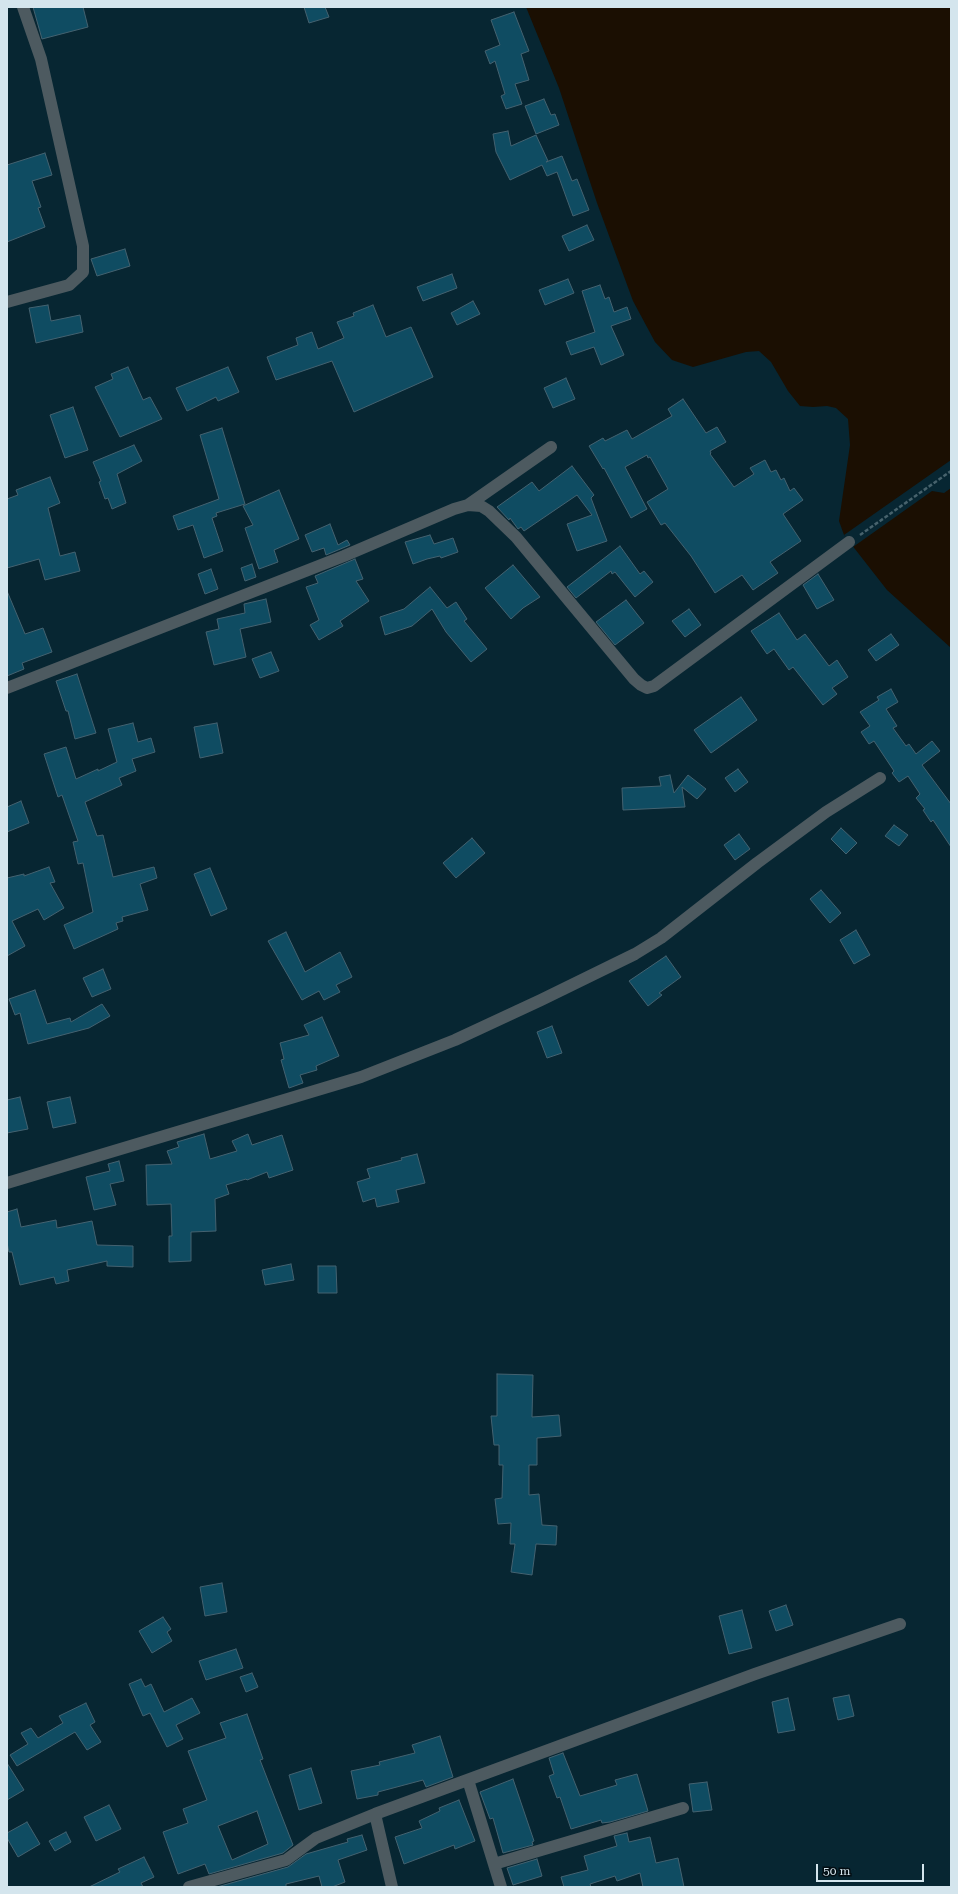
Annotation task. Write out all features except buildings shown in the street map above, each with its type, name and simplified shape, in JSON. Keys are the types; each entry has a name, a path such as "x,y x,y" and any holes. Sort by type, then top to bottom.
{"street":[{"path":"7,302 69,285 83,272 83,246 41,59 23,7"},
{"path":"7,687 344,556 454,509 468,505 551,447"},
{"path":"468,505 481,506 489,511 516,537 634,679 641,686 647,688 654,686 849,542"},
{"path":"7,1183 362,1077 434,1049 534,1004 635,954 661,938 757,863 826,812 880,778"},
{"path":"189,1887 286,1860 316,1838 375,1814 756,1674 900,1624"},
{"path":"468,1780 501,1887"},
{"path":"494,1864 683,1808"},
{"path":"375,1814 392,1887"}],"path":[{"path":"849,542 951,471"}],"shaded area":[{"path":"526,7 951,7 951,648 887,590 844,535 839,521 850,445 848,419 836,408 827,406 800,406 788,391 771,362 759,351 746,352 693,367 672,360 655,342 633,301 597,203 559,88"}],"pier":[{"path":"951,460 951,488 944,493 932,491 853,547 844,535"}]}
